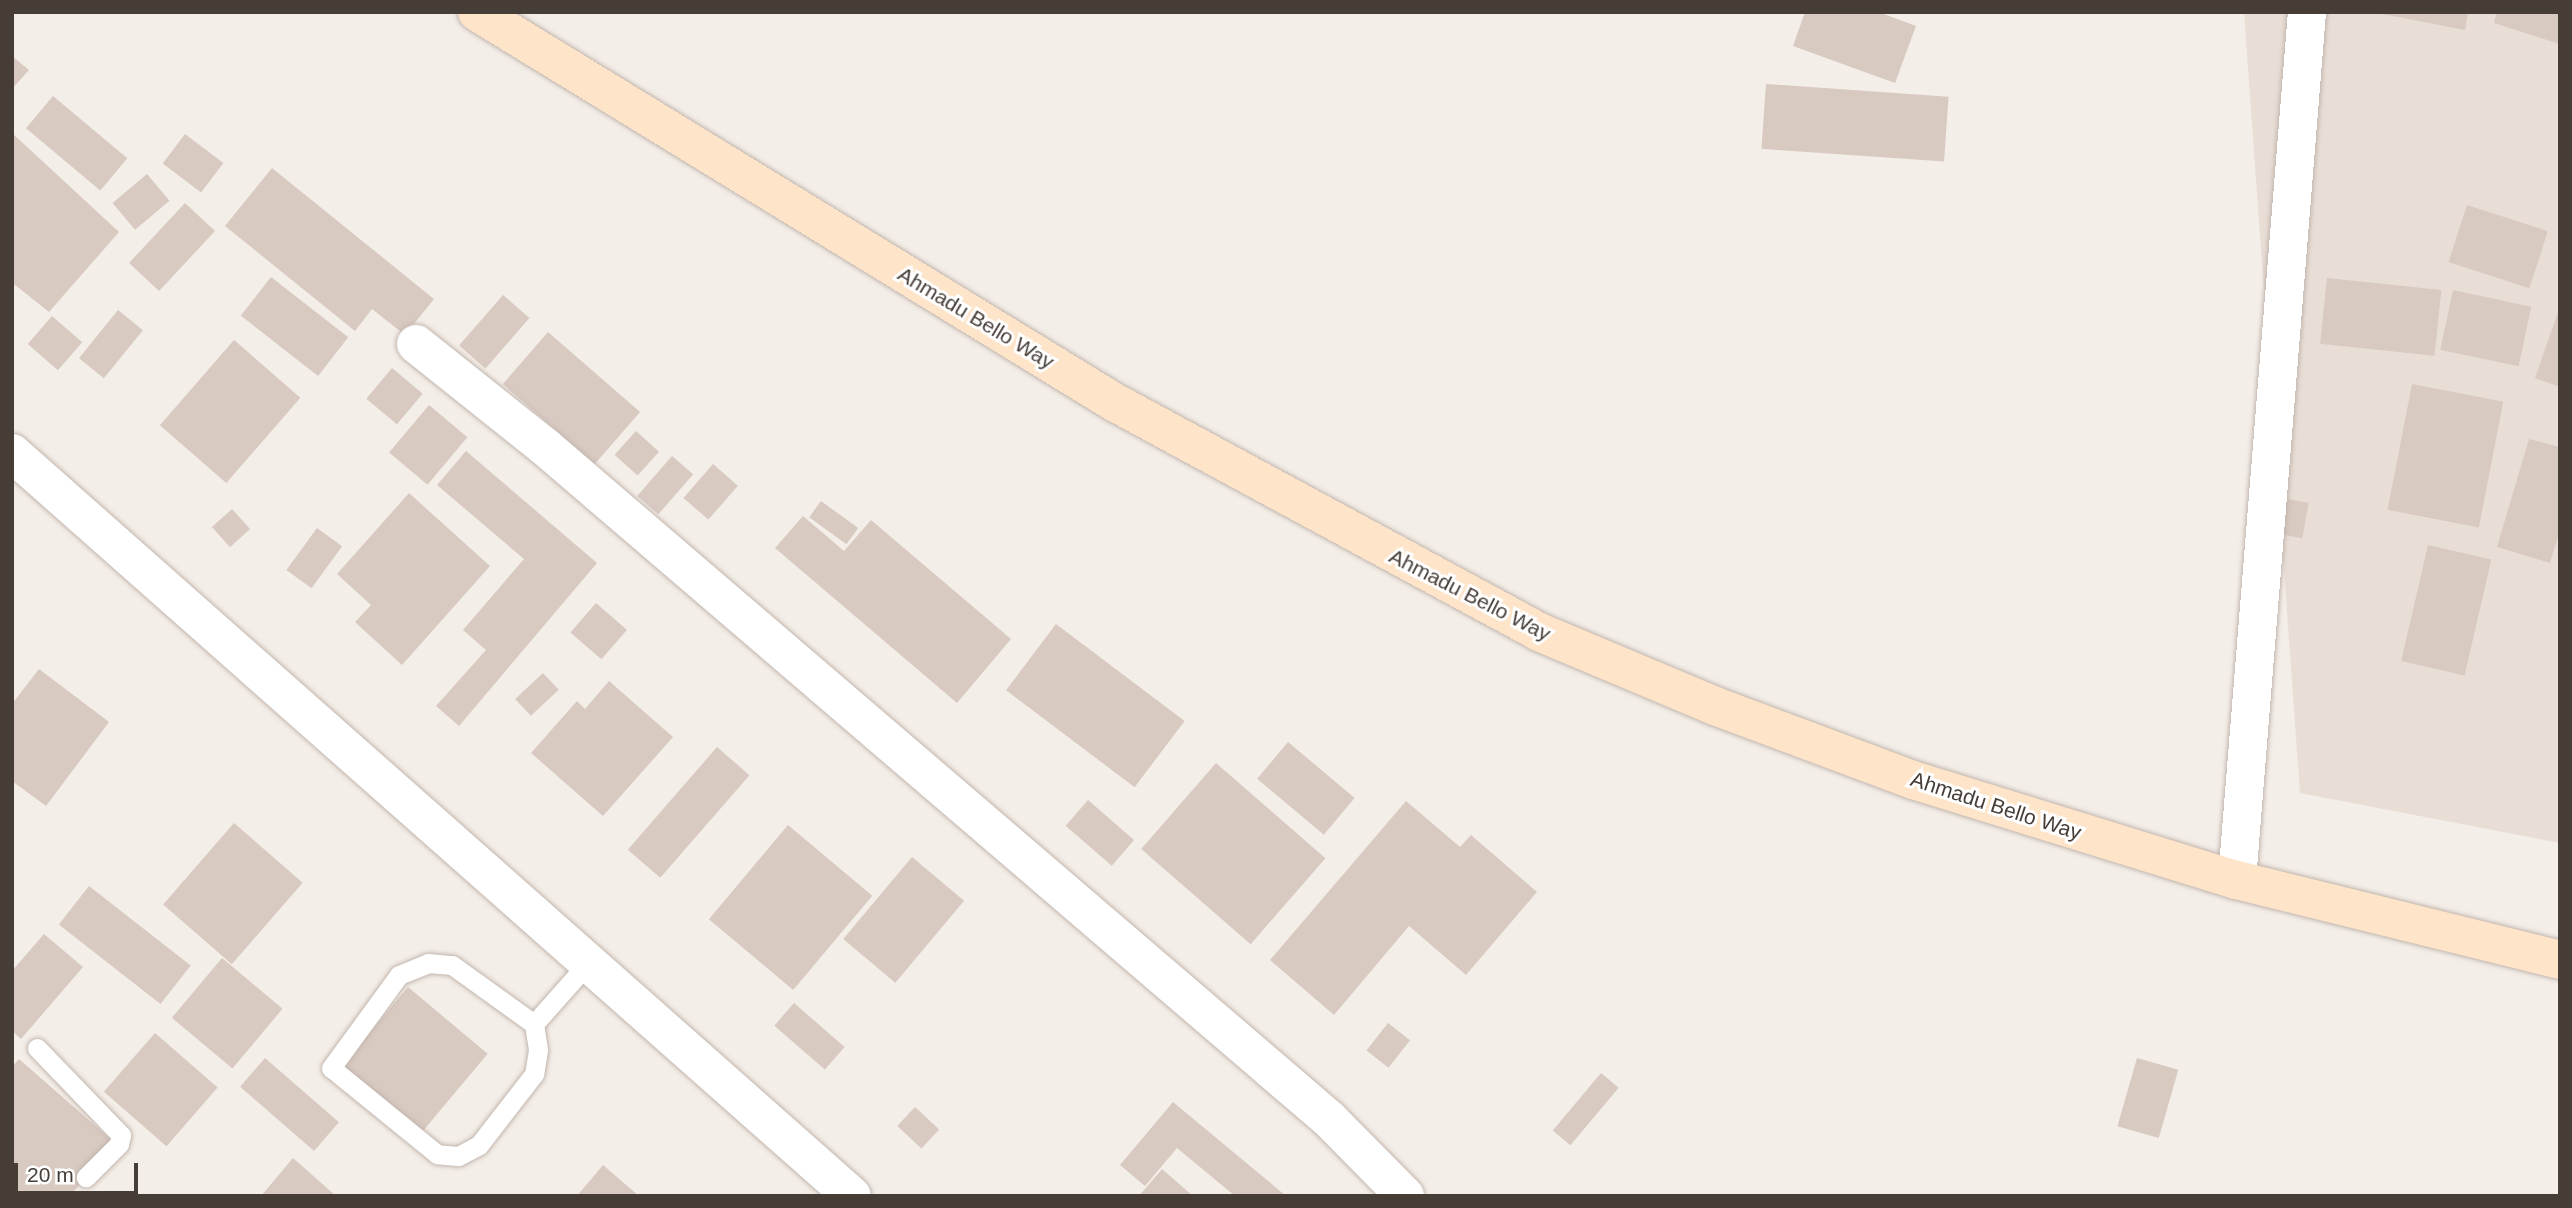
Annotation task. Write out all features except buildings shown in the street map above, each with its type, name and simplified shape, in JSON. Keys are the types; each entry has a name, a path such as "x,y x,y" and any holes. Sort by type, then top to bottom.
{"main road":[{"name":"Ahmadu Bello Way","path":"477,12 1114,402 1539,632 1715,706 1913,780 2237,880 2560,960"}],"street":[{"path":"2237,880 2306,12"},
{"path":"416,344 544,446 1309,1102 1405,1196"},
{"path":"12,453 852,1196"}],"lane":[{"path":"428,963 452,965 534,1024 538,1050 534,1074 480,1145 458,1156 438,1154 331,1068 399,975 428,963"},
{"path":"534,1024 589,963"},
{"path":"37,1048 121,1135 118,1144 86,1177"}],"shaded area":[{"path":"2244,12 2560,12 2560,843 2300,793"}]}
